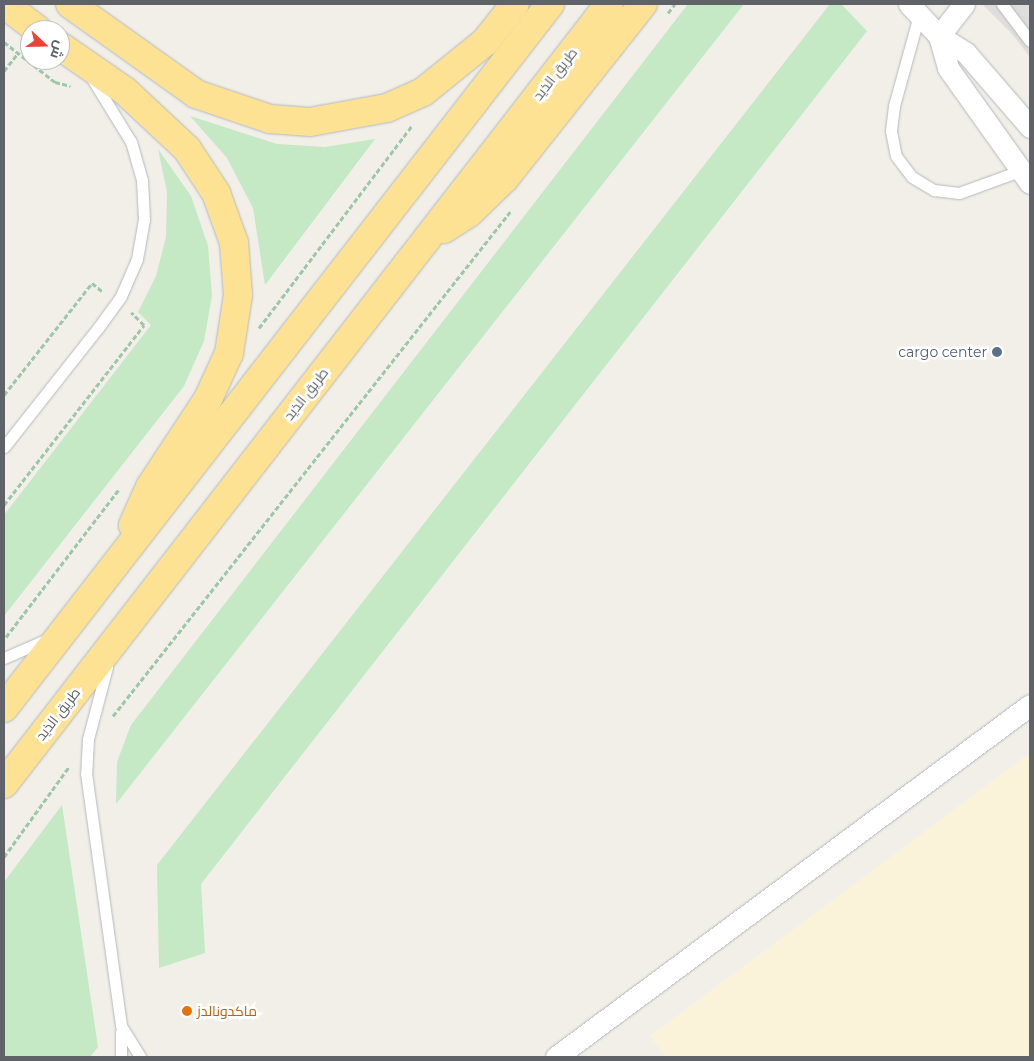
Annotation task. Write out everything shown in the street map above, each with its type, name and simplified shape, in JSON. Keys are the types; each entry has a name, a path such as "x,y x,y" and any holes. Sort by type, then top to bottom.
{"highway":[{"path":"4,4 25,20"},
{"path":"70,4 196,94 261,116 310,122 387,108 423,92 485,42 515,4"},
{"path":"4,708 550,4"},
{"name":"طريق الذيد","path":"4,784 609,4"},
{"path":"427,238 488,197 653,12"},
{"path":"70,53 146,107 187,149 226,218 238,269 236,322 229,353 208,398 150,487 122,556"}],"street":[{"path":"939,36 964,4"},
{"path":"914,9 939,36 966,53 1030,127"},
{"path":"939,36 956,82 1027,173"},
{"path":"556,1057 1030,705"}],"lane":[{"path":"1002,4 1030,41"},
{"path":"914,9 894,106 891,131 896,156 912,177 926,186 959,193 1027,173"},
{"path":"4,447 121,296 138,249 144,220 142,180 131,142 70,53"},
{"path":"121,1057 120,1026 89,806 88,739 111,656 132,618"},
{"path":"4,658 65,630"},
{"path":"120,1026 140,1057"}],"path":[{"path":"653,12 675,4"},
{"path":"4,42 55,82 80,89"},
{"path":"4,70 18,53"},
{"path":"4,857 88,739 113,716 515,205"},
{"path":"4,395 92,283 104,292 111,287"}],"shaded area":[{"path":"982,4 1030,4 1030,57 1011,33"}],"green space":[{"path":"688,4 744,4 116,804 117,762 131,725"},
{"path":"830,4 841,4 867,31 201,884 205,953 159,968 157,865"},
{"path":"190,116 277,144 325,147 375,139 265,285 253,208 227,158"},
{"path":"158,149 191,196 208,246 212,295 204,341 184,386 4,616 4,515 151,325 138,312 156,276 166,237 167,192"},
{"path":"62,805 98,1047 90,1057 4,1057 4,882"}],"sand":[{"path":"1030,753 1030,1057 666,1057 650,1036"}],"place":[{"name":"cargo center","path":"997,352"},
{"name":"ماكدونالدز","path":"187,1011"}]}
